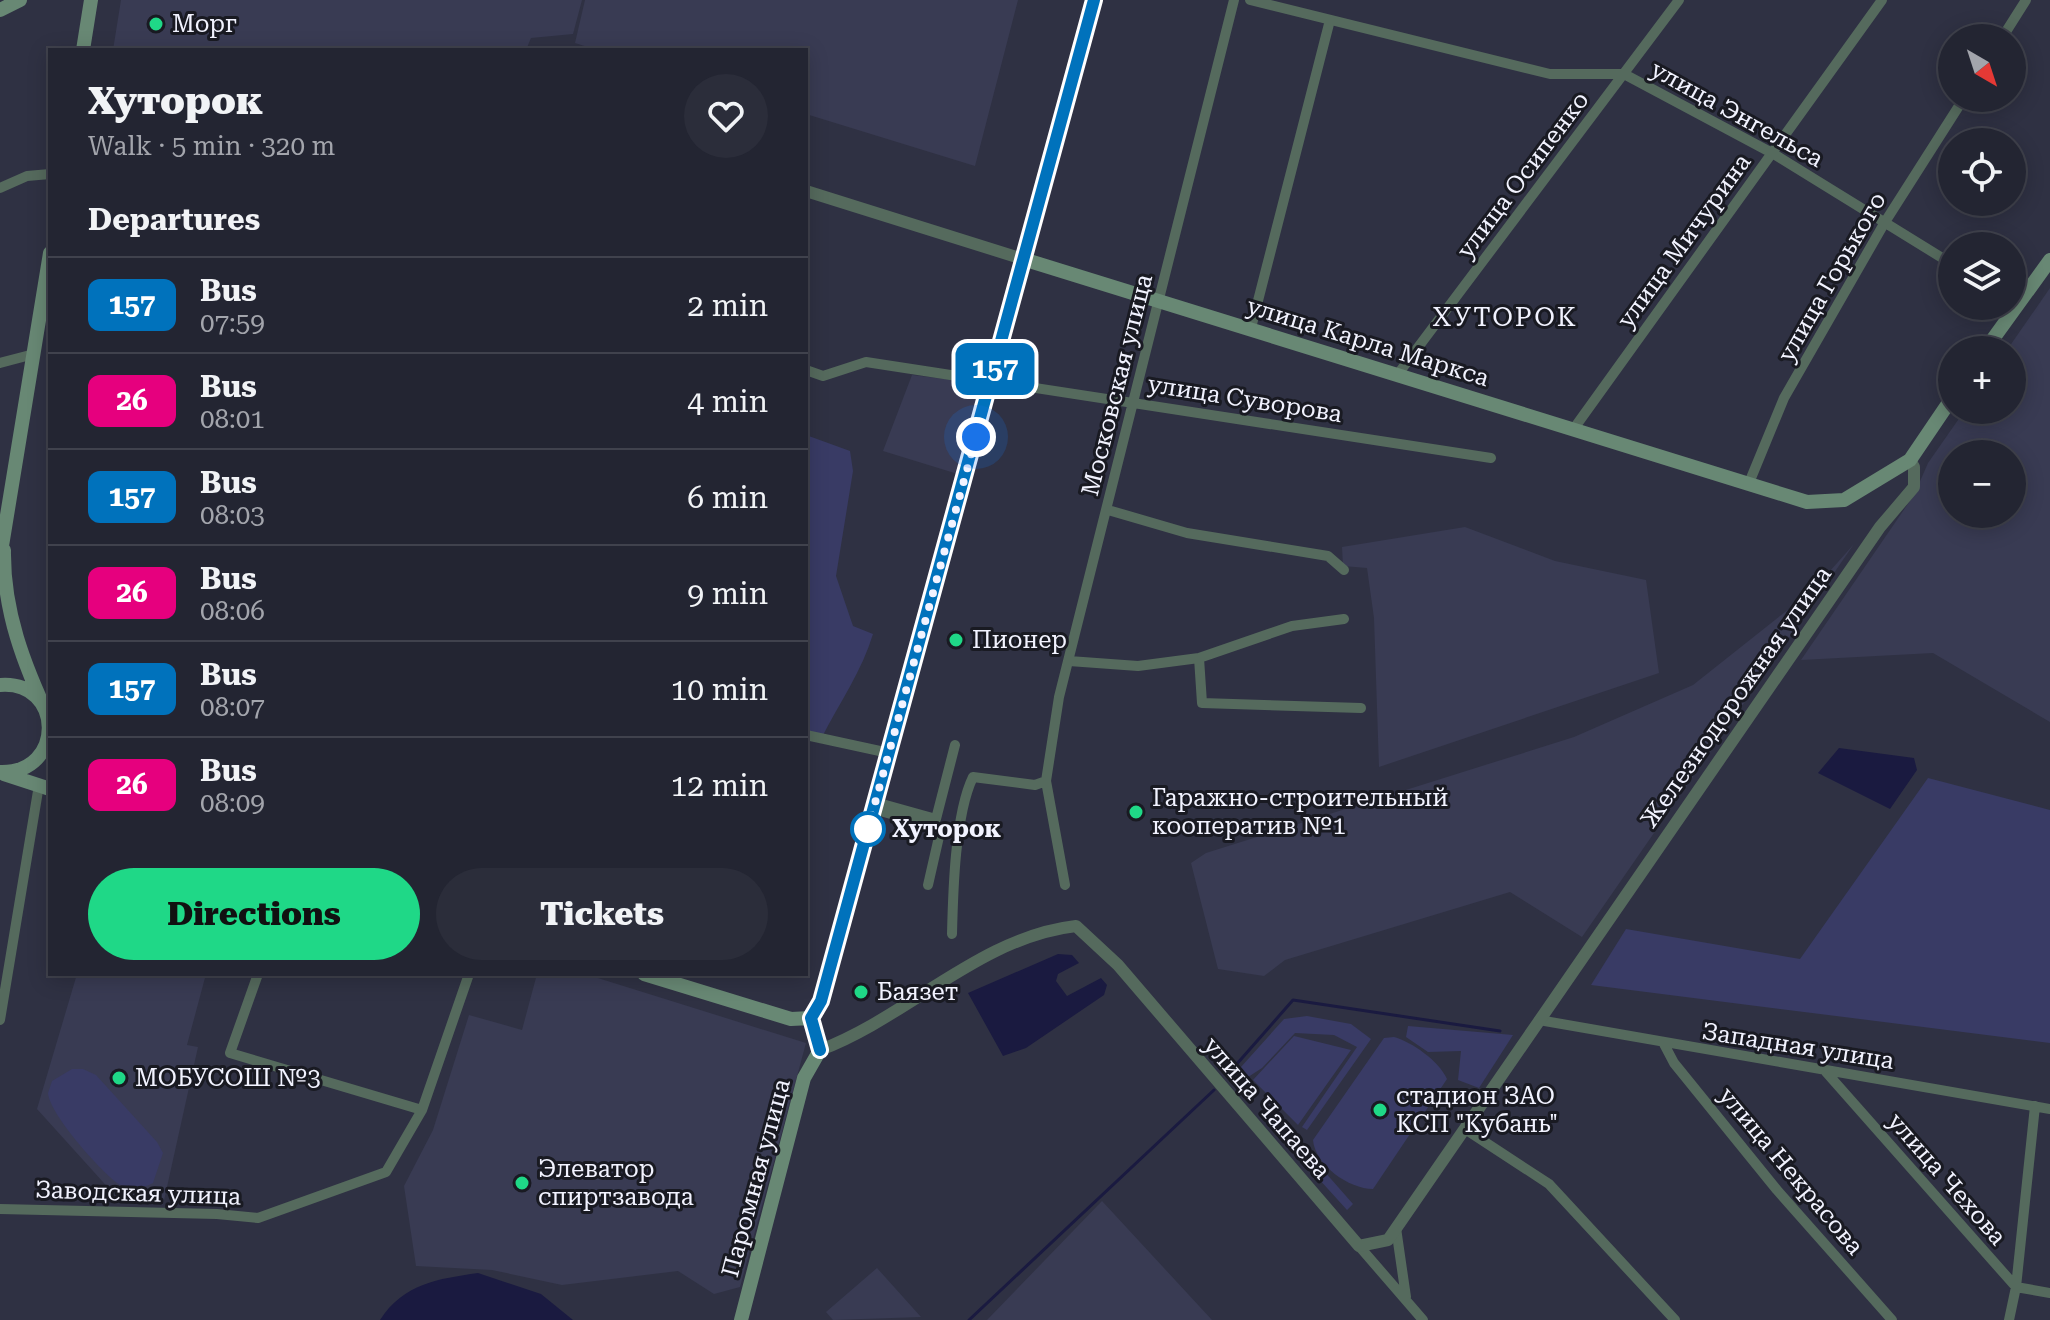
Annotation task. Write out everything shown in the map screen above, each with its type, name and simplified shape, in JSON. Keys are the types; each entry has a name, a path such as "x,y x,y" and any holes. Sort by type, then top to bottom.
{"main road":[{"path":"0,10 20,0"},
{"path":"83,48 91,0"},
{"path":"820,1050 811,1018 821,1001 1094,0"},
{"name":"улица Карла Маркса","path":"1023,259 1575,427 1633,449 1807,502 1834,503 1910,460"},
{"path":"2026,289 2050,260"},
{"path":"0,558 48,266"},
{"name":"Железнодорожная улица","path":"1910,460 1938,419"},
{"path":"3,535 9,614 48,715"},
{"path":"0,685 21,687 33,694 48,715"},
{"path":"0,772 22,769 41,755 48,735"},
{"path":"0,772 44,787"},
{"path":"651,976 791,1019 811,1018"},
{"name":"Паромная улица","path":"741,1320 804,1078 820,1050"}],"street":[{"name":"Московская улица","path":"1065,885 1046,781 1069,661 1234,0"},
{"name":"улица Энгельса","path":"1250,0 1550,74 1624,74 1772,153 1938,255"},
{"name":"улица Осипенко","path":"1398,374 1679,0"},
{"name":"улица Мичурина","path":"1575,427 1882,0"},
{"path":"2011,24 2026,0"},
{"path":"1251,328 1330,20"},
{"name":"улица Горького","path":"1749,483 1784,398 1885,222 1955,112"},
{"path":"0,188 27,176 48,174"},
{"name":"улица Карла Маркса","path":"808,192 1023,259"},
{"path":"0,363 34,354"},
{"name":"улица Суворова","path":"808,371 823,376 866,362 1491,458"},
{"name":"Железнодорожная улица","path":"1396,1228 1880,527 1914,487 1914,467 1910,460"},
{"path":"1108,510 1187,533 1328,556 1344,570"},
{"path":"1069,661 1138,666 1199,658 1292,626 1344,619"},
{"path":"1199,658 1202,703 1361,708"},
{"path":"808,735 889,753"},
{"path":"874,806 936,819 955,745"},
{"path":"952,934 959,842 967,789 973,777 1035,785 1046,781"},
{"path":"0,1020 44,787"},
{"path":"874,806 941,828 928,885"},
{"name":"улица Чапаева","path":"820,1050 969,966 1045,930 1076,926 1118,965 1423,1320"},
{"path":"257,976 230,1053 422,1110"},
{"name":"Заводская улица","path":"0,1209 203,1213 258,1218 386,1172 422,1110 468,976"},
{"name":"Западная улица","path":"1539,1020 2050,1109"},
{"name":"улица Некрасова","path":"1664,1044 1674,1063 1777,1190 1892,1320"},
{"name":"улица Чехова","path":"1825,1071 2016,1287"},
{"path":"2009,1320 2016,1287 2035,1106"},
{"path":"1465,1129 1549,1184 1675,1320"},
{"path":"1359,1246 1388,1240 1396,1228"},
{"path":"1396,1228 1406,1298"},
{"path":"2016,1287 2050,1293"}],"shaded area":[{"path":"121,0 582,0 573,34 531,38 527,48 113,48"},
{"path":"585,0 1018,0 975,166 808,115 808,48 591,48 575,43"},
{"path":"2050,288 2050,722 1933,653 1801,660 1914,495 1938,449 1938,528 2026,528 2026,440 1944,440 1955,424 2026,424 2026,336 2017,336"},
{"path":"912,375 986,384 961,475 883,451"},
{"path":"808,436 850,451 853,471 836,576 853,626 873,634 857,674 822,737 808,732"},
{"path":"1465,527 1555,561 1646,580 1659,673 1379,767 1374,618 1367,568 1343,566 1342,547"},
{"path":"1854,544 1582,937 1510,892 1285,960 1264,976 1218,969 1191,863 1206,853 1574,737 1693,685 1814,589"},
{"path":"1839,748 1914,758 1917,770 1890,809 1818,773"},
{"path":"1928,778 2050,810 2050,1043 1591,985 1626,929 1800,959"},
{"path":"1058,954 1072,955 1079,963 1058,974 1056,981 1067,996 1101,978 1107,985 1104,995 1026,1048 1003,1056 968,993"},
{"name":"МОБУСОШ №3","path":"76,976 205,976 187,1045 198,1047 163,1205 112,1192 37,1109"},
{"path":"536,976 591,976 806,1043 740,1287 714,1294 678,1271 562,1285 492,1270 416,1266 404,1186 433,1130 469,1015 522,1030"},
{"path":"1307,1016 1351,1024 1371,1039 1307,1130 1302,1127 1357,1047 1334,1035 1295,1033 1262,1068 1245,1079 1253,1086 1244,1090 1232,1077 1284,1019"},
{"path":"1408,1026 1513,1035 1479,1088 1458,1080 1461,1051 1428,1052 1406,1037"},
{"path":"1294,1036 1351,1050 1298,1125 1253,1080"},
{"name":"стадион ЗАО КСП \"Кубань\"","path":"1394,1037 1424,1053 1447,1079 1373,1189 1364,1188 1335,1174 1320,1158 1313,1140 1384,1038"},
{"path":"72,1069 83,1069 96,1075 157,1142 163,1153 153,1183 135,1188 117,1183 66,1127 48,1093 52,1081"},
{"path":"1273,1113 1353,1204 1347,1210 1269,1124"},
{"path":"1102,1201 1212,1320 987,1320"},
{"path":"877,1268 921,1317 833,1320 826,1312"},
{"path":"478,1273 541,1294 573,1320 380,1320 411,1290 436,1281"}],"waterway":[{"path":"1228,1074 1293,1000 1500,1031"},
{"path":"969,1320 1214,1090"}],"bus line":[{"name":"157","path":"820,1050 811,1018 821,1001 1094,0"}],"place":[{"name":"Морг","path":"156,24"},
{"name":"Пионер","path":"956,640"},
{"name":"Гаражно-строительный кооператив №1","path":"1136,812"},
{"name":"Хуторок","path":"868,829"},
{"name":"Баязет","path":"861,992"},
{"name":"МОБУСОШ №3","path":"119,1078"},
{"name":"стадион ЗАО КСП \"Кубань\"","path":"1380,1110"},
{"name":"Элеватор спиртзавода","path":"522,1183"}],"district":[{"name":"ХУТОРОК","path":"1505,317"}],"route":[{"path":"868,829 866,836 976,437"}]}
